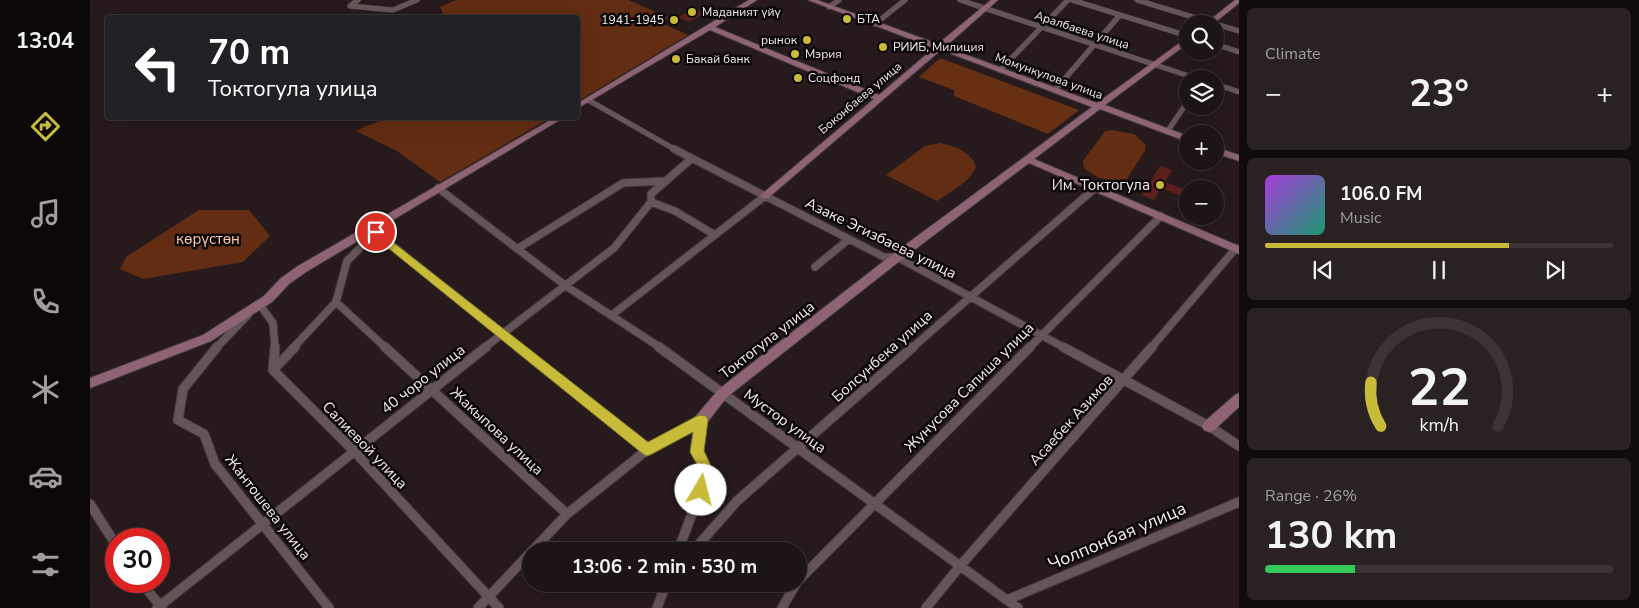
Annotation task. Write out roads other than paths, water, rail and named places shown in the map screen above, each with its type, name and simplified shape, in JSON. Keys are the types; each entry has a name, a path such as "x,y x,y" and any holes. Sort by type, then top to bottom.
{"street":[{"path":"358,0 350,6 393,10 417,0"},
{"path":"580,105 754,0"},
{"name":"Момункулова улица","path":"811,0 1179,136"},
{"path":"829,7 840,0"},
{"path":"875,24 905,0"},
{"name":"Аралбаева улица","path":"960,0 1179,73"},
{"name":"Боконбаева улица","path":"765,196 995,0"},
{"path":"1000,70 1070,0 1179,34"},
{"path":"1137,0 1184,15"},
{"path":"1219,15 1239,0"},
{"path":"1055,90 1120,15"},
{"path":"709,27 880,98"},
{"path":"1224,27 1239,31"},
{"name":"Токтогула улица","path":"541,542 567,514 647,450 701,420 723,393 897,257 1179,44"},
{"path":"1224,47 1239,52"},
{"path":"1224,87 1239,92"},
{"name":"Азаке Эгизбаева улица","path":"588,100 691,159 884,257 897,257 1209,426 1239,446"},
{"path":"1167,132 1179,114"},
{"path":"90,383 207,338 257,306 296,273 373,230 438,188 556,120"},
{"path":"1224,153 1239,157"},
{"name":"40 чоро улица","path":"160,607 431,389 614,248 651,202 651,194 691,159"},
{"path":"1027,159 1237,249"},
{"path":"517,250 623,183 666,181"},
{"name":"Мустор улица","path":"438,188 566,286 642,334 1018,608"},
{"name":"Болсунбека улица","path":"701,542 737,501 1095,188"},
{"path":"612,315 765,196"},
{"path":"651,202 675,211 715,235"},
{"name":"Жунусова Сапиша улица","path":"807,570 1162,216"},
{"path":"273,370 336,302 347,261 373,230"},
{"path":"373,230 647,450"},
{"path":"815,267 849,239"},
{"name":"Асаебек Азимов","path":"926,608 960,566 1237,249"},
{"name":"Жакыпова улица","path":"336,302 567,514"},
{"path":"257,306 273,324 273,370"},
{"name":"Жантошева улица","path":"257,306 215,350 183,389 178,420 204,434 214,464 329,608"},
{"name":"Салиевой улица","path":"273,370 354,451 499,608"},
{"path":"1209,426 1239,399"},
{"path":"681,542 701,490 706,468 697,452 701,420"},
{"name":"Чолпонбая улица","path":"1007,600 1239,502"},
{"path":"90,504 105,528"},
{"name":"Токтогула улица","path":"478,608 522,562"},
{"path":"657,608 663,592"},
{"path":"782,608 791,592"},
{"path":"149,593 160,607"}],"place":[{"name":"Маданият үйү","path":"692,12"},
{"name":"БТА","path":"847,19"},
{"name":"1941-1945","path":"674,20"},
{"name":"рынок","path":"807,40"},
{"name":"РИИБ, Милиция","path":"883,47"},
{"name":"Мэрия","path":"795,54"},
{"name":"Бакай банк","path":"676,59"},
{"name":"Соцфонд","path":"798,78"},
{"name":"Им. Токтогула","path":"1160,185"}],"park label":[{"name":"көрүстөн","path":"208,239"}]}
